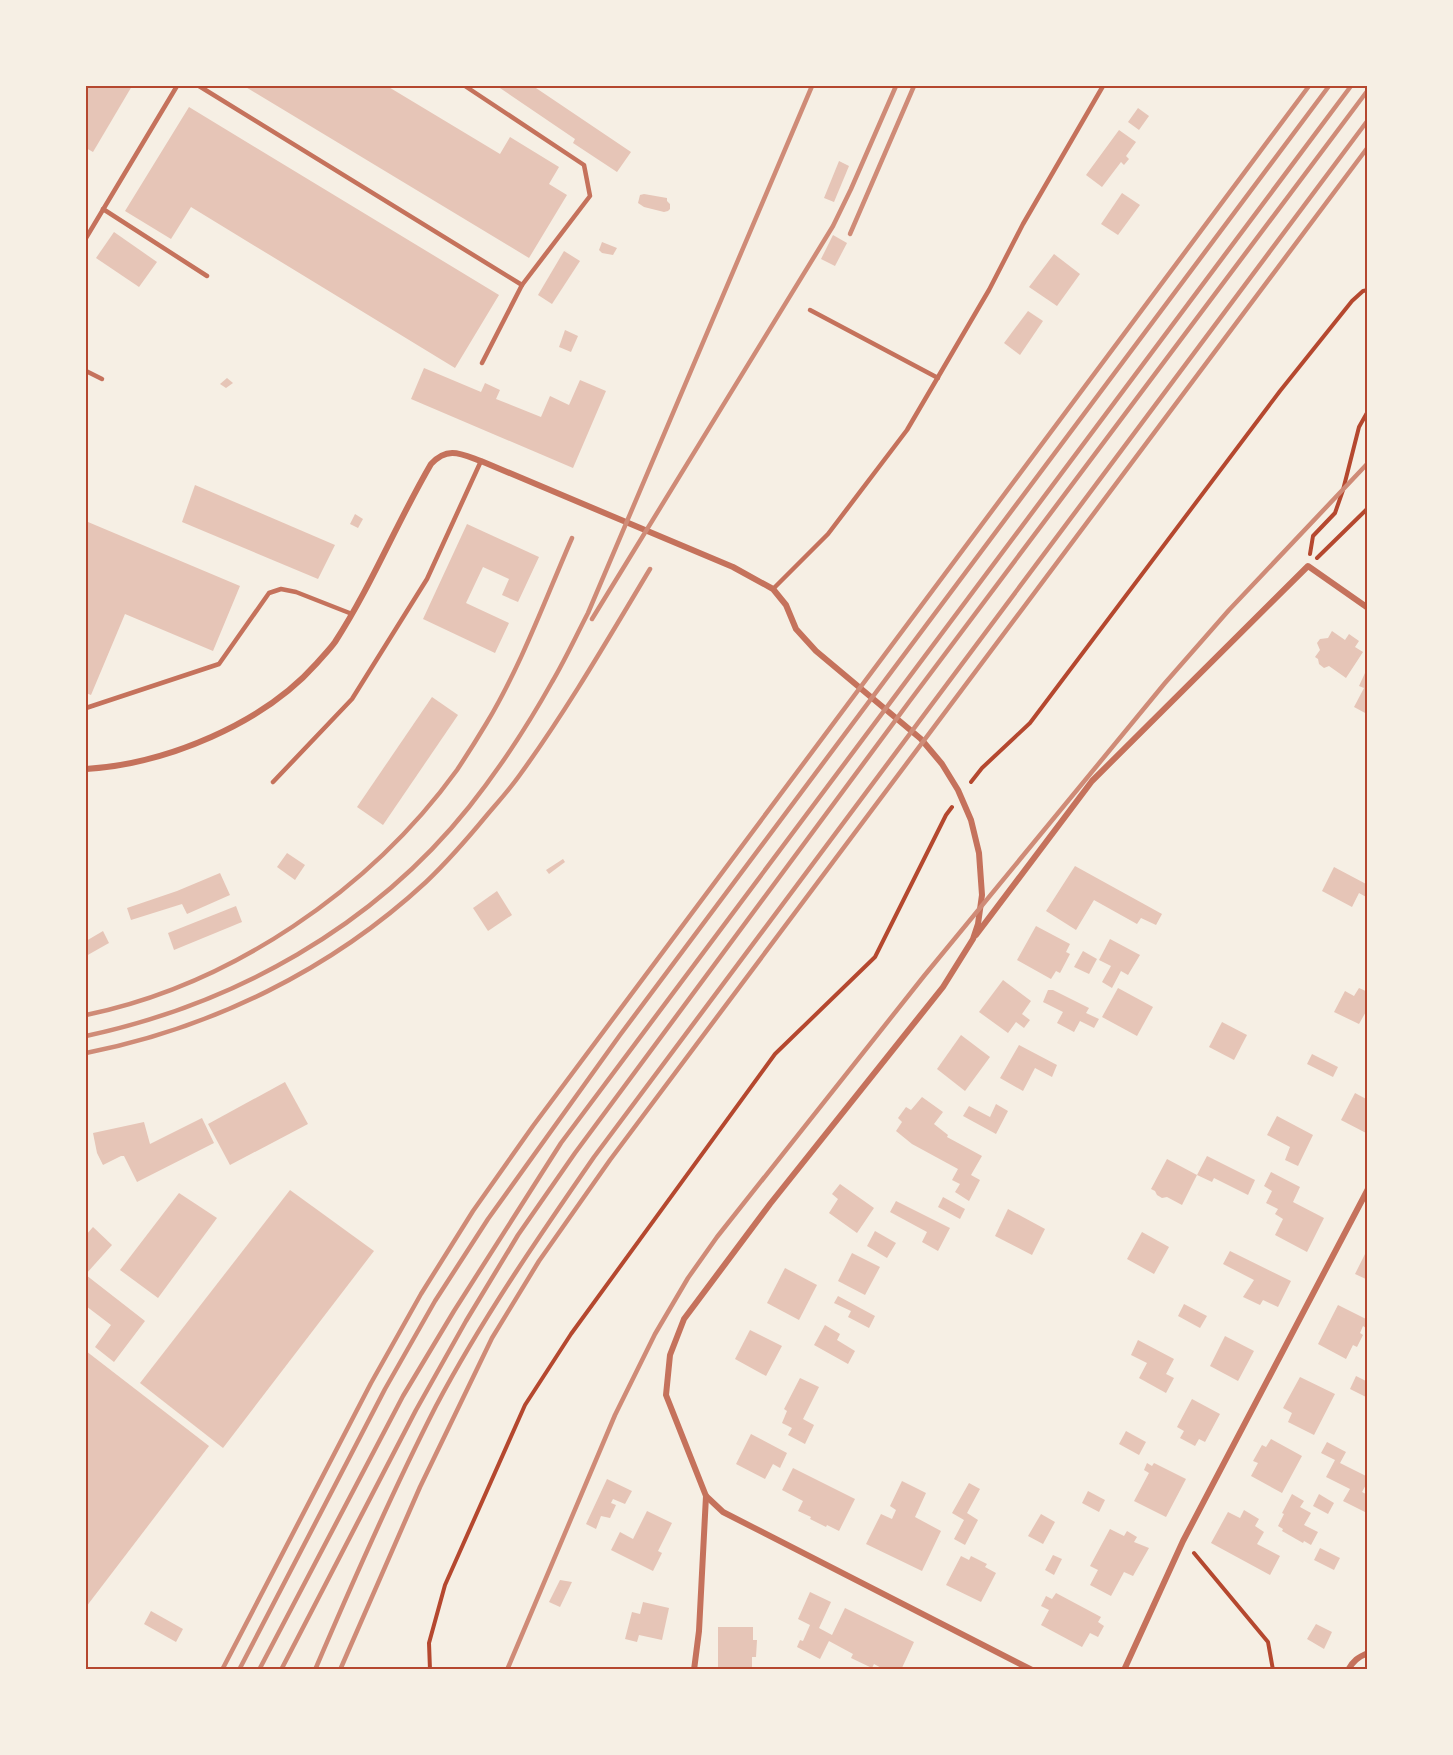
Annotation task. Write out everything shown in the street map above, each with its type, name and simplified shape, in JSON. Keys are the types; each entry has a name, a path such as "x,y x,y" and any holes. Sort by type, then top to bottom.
{"street":[{"path":"86,769 106,768 172,752 219,733 261,711 301,681 334,644 352,614 431,464 448,452 455,453 482,460 733,567 773,589 786,605 796,629 816,651 921,739 958,790 971,820 979,853 982,895 978,924 973,939"},
{"path":"694,1670 699,1631 706,1496 666,1395 670,1355 684,1319 770,1204 943,987 973,939 1092,782 1308,566 1368,608"},
{"path":"1124,1670 1184,1541 1368,1189"},
{"path":"706,1496 723,1512 1032,1670"},
{"path":"1348,1670 1359,1656 1368,1653"}],"lane":[{"path":"86,238 177,86"},
{"path":"199,86 522,285"},
{"path":"465,86 584,165 590,196 522,285 482,363"},
{"path":"773,589 828,534 900,439 989,290 1023,224 1103,86"},
{"path":"103,209 207,276"},
{"path":"810,309 938,378"},
{"path":"86,371 102,379"},
{"path":"273,782 352,699 427,579 482,460"},
{"path":"86,708 219,664 269,592 281,590 296,592 352,614"}],"path":[{"path":"975,776 1030,723 1280,391 1352,302 1363,291 1368,290"},
{"path":"1308,566 1313,536 1335,513 1359,427 1368,411"},
{"path":"1308,566 1368,508"},
{"path":"430,1670 429,1644 446,1586 525,1405 571,1334 776,1054 875,957 946,815"},
{"path":"1184,1541 1268,1642 1273,1670"}],"building":[{"path":"86,86 132,86 93,152 86,148"},
{"path":"244,86 387,86 500,154 510,137 559,167 549,184 567,195 529,258"},
{"path":"497,86 533,86 631,152 617,172 573,143 575,139"},
{"path":"189,107 499,295 455,368 191,207 171,239 125,211"},
{"path":"1138,108 1149,116 1139,130 1128,122"},
{"path":"1119,130 1136,142 1126,156 1129,159 1124,165 1121,162 1102,187 1086,175"},
{"path":"839,161 849,166 834,202 824,198"},
{"path":"1122,193 1140,205 1118,235 1101,224"},
{"path":"640,195 667,198 670,209 664,212 644,207 638,203"},
{"path":"114,232 157,262 139,287 96,258"},
{"path":"833,235 847,243 835,266 821,259"},
{"path":"602,242 617,248 613,255 602,253 599,250"},
{"path":"564,251 580,261 552,304 538,295"},
{"path":"1054,254 1080,274 1057,306 1029,287"},
{"path":"1028,311 1043,321 1020,355 1004,343"},
{"path":"565,330 578,336 571,352 559,347"},
{"path":"424,368 481,392 485,383 500,390 496,399 541,417 550,396 569,405 580,380 606,391 573,468 411,399"},
{"path":"227,378 233,383 226,388 220,384"},
{"path":"195,485 335,545 318,579 182,522"},
{"path":"355,514 363,519 358,528 350,524"},
{"path":"88,522 240,586 213,651 125,614 91,695 86,693 86,527"},
{"path":"467,524 539,557 518,602 502,595 509,579 483,567 466,603 509,623 495,653 423,619"},
{"path":"1332,631 1345,640 1349,634 1359,641 1355,647 1363,652 1346,678 1329,666 1324,668 1315,657 1320,650 1317,643 1320,639 1328,638"},
{"path":"1365,673 1368,674 1367,714 1354,707 1364,688 1359,686"},
{"path":"432,697 458,715 383,825 357,807"},
{"path":"287,853 305,865 295,880 277,867"},
{"path":"563,859 565,862 549,874 546,870"},
{"path":"1075,866 1162,914 1156,925 1141,918 1137,924 1094,900 1076,930 1046,911"},
{"path":"1334,867 1368,885 1368,898 1359,893 1352,907 1322,891"},
{"path":"220,873 230,895 187,914 182,904 131,920 127,908"},
{"path":"497,891 512,915 488,931 473,908"},
{"path":"236,906 242,922 174,950 168,933"},
{"path":"1036,926 1070,944 1066,952 1070,954 1060,973 1056,971 1051,979 1017,960"},
{"path":"103,931 109,943 86,956 86,941"},
{"path":"1110,939 1140,955 1128,975 1121,971 1112,988 1102,982 1111,966 1099,960"},
{"path":"1083,951 1097,959 1089,974 1074,967"},
{"path":"1003,980 1031,1001 1022,1014 1030,1020 1024,1028 1016,1022 1008,1033 979,1012"},
{"path":"1118,988 1153,1007 1137,1036 1102,1017"},
{"path":"1359,988 1368,992 1368,1008 1359,1024 1334,1012 1345,991 1354,996"},
{"path":"1048,990 1053,990 1089,1008 1086,1013 1099,1019 1094,1028 1080,1021 1074,1032 1057,1023 1063,1012 1043,1002"},
{"path":"1222,1022 1247,1035 1234,1060 1209,1047"},
{"path":"961,1035 990,1057 965,1091 937,1069"},
{"path":"1019,1045 1057,1065 1052,1077 1035,1068 1023,1091 1000,1078"},
{"path":"1312,1054 1338,1067 1333,1077 1307,1064"},
{"path":"285,1082 308,1124 230,1165 208,1124"},
{"path":"1355,1093 1368,1100 1368,1134 1341,1120"},
{"path":"922,1097 943,1112 934,1124 948,1135 947,1137 982,1156 971,1175 980,1180 969,1201 955,1192 960,1184 952,1180 958,1169 912,1144 896,1131 902,1122 898,1118 906,1107 911,1110"},
{"path":"996,1104 1008,1111 996,1134 963,1116 969,1106 990,1117"},
{"path":"1277,1116 1313,1135 1298,1166 1285,1160 1290,1147 1267,1135"},
{"path":"202,1118 214,1143 137,1182 124,1156 103,1165 97,1153 93,1133 144,1122 150,1144"},
{"path":"1207,1156 1255,1180 1248,1195 1214,1178 1212,1182 1197,1175"},
{"path":"1167,1159 1197,1175 1182,1205 1167,1197 1162,1198 1151,1189"},
{"path":"1271,1172 1300,1187 1293,1202 1324,1218 1307,1252 1275,1235 1283,1219 1275,1214 1278,1209 1266,1203 1272,1191 1264,1186"},
{"path":"840,1184 874,1208 857,1233 829,1213 838,1199 832,1194"},
{"path":"290,1190 374,1251 223,1448 140,1383"},
{"path":"179,1193 217,1218 158,1298 120,1270"},
{"path":"943,1197 965,1209 960,1219 938,1207"},
{"path":"896,1201 950,1228 938,1251 922,1242 927,1232 890,1212"},
{"path":"1008,1209 1045,1229 1032,1255 995,1236"},
{"path":"93,1227 112,1245 86,1274 86,1235"},
{"path":"875,1231 896,1243 887,1258 867,1246"},
{"path":"1142,1232 1169,1247 1154,1274 1127,1259"},
{"path":"1368,1248 1368,1280 1355,1274"},
{"path":"1230,1251 1291,1281 1278,1307 1263,1300 1260,1305 1243,1297 1254,1280 1223,1264"},
{"path":"852,1253 880,1267 865,1295 838,1281"},
{"path":"785,1268 817,1285 799,1320 767,1303"},
{"path":"86,1275 145,1321 114,1362 95,1347 111,1325 86,1306"},
{"path":"838,1296 875,1316 869,1328 848,1317 851,1311 834,1303"},
{"path":"1184,1304 1207,1316 1200,1328 1178,1316"},
{"path":"1338,1305 1368,1320 1368,1332 1363,1326 1360,1333 1363,1335 1357,1347 1353,1345 1346,1359 1318,1344"},
{"path":"825,1325 840,1334 837,1340 855,1351 848,1364 814,1345"},
{"path":"750,1330 782,1346 766,1376 735,1359"},
{"path":"1225,1336 1254,1351 1238,1381 1210,1366"},
{"path":"1138,1340 1174,1359 1166,1374 1174,1378 1166,1393 1139,1378 1147,1363 1131,1355"},
{"path":"86,1351 209,1446 86,1607"},
{"path":"1356,1376 1368,1382 1368,1398 1350,1389"},
{"path":"1300,1377 1335,1394 1314,1435 1288,1422 1292,1413 1283,1408"},
{"path":"800,1378 819,1387 803,1419 814,1425 805,1444 788,1435 792,1428 782,1423 787,1411 784,1409"},
{"path":"1192,1399 1220,1414 1205,1442 1199,1439 1195,1446 1180,1438 1184,1431 1177,1427"},
{"path":"1126,1431 1146,1442 1139,1455 1119,1444"},
{"path":"751,1434 787,1453 780,1468 773,1464 765,1479 736,1464"},
{"path":"1271,1439 1302,1456 1282,1493 1251,1476 1258,1463 1253,1461 1262,1445 1266,1447"},
{"path":"1327,1442 1346,1452 1340,1463 1368,1477 1362,1492 1368,1495 1368,1508 1365,1512 1343,1501 1350,1489 1326,1477 1335,1460 1321,1453"},
{"path":"1147,1463 1152,1466 1154,1463 1186,1479 1166,1517 1134,1501 1149,1473 1144,1470"},
{"path":"793,1468 855,1499 839,1531 827,1525 826,1527 798,1511 803,1501 782,1490"},
{"path":"607,1479 632,1491 625,1504 613,1499 611,1503 616,1505 610,1518 601,1516 596,1529 586,1524"},
{"path":"902,1481 926,1493 915,1517 941,1531 922,1571 866,1544 881,1514 892,1519 896,1510 890,1506"},
{"path":"969,1483 980,1489 967,1513 978,1520 965,1545 954,1539 964,1520 952,1513"},
{"path":"1088,1491 1105,1500 1099,1512 1082,1503"},
{"path":"1292,1494 1304,1501 1300,1507 1311,1513 1304,1525 1318,1532 1311,1545 1282,1531 1283,1529 1278,1526"},
{"path":"1319,1494 1334,1503 1328,1514 1313,1506"},
{"path":"1244,1510 1259,1519 1255,1526 1264,1532 1257,1544 1280,1556 1270,1575 1211,1543 1228,1512 1240,1518"},
{"path":"647,1511 672,1523 658,1551 662,1553 653,1571 611,1550 620,1532 633,1539"},
{"path":"1041,1514 1055,1522 1043,1544 1028,1536"},
{"path":"1110,1529 1124,1536 1127,1531 1137,1537 1134,1542 1149,1548 1133,1576 1124,1572 1111,1596 1090,1585 1098,1570 1090,1566"},
{"path":"1320,1548 1340,1558 1334,1570 1314,1560"},
{"path":"1053,1555 1062,1559 1054,1575 1045,1570"},
{"path":"961,1556 969,1560 971,1556 987,1564 985,1567 996,1573 981,1602 946,1585"},
{"path":"560,1580 572,1582 560,1607 549,1602"},
{"path":"810,1592 831,1602 819,1628 832,1635 845,1608 914,1642 901,1670 885,1670 874,1664 872,1668 851,1658 853,1654 829,1641 820,1659 797,1647 800,1640 803,1641 810,1625 798,1619"},
{"path":"1056,1593 1101,1617 1098,1622 1104,1626 1098,1637 1090,1633 1082,1647 1041,1625 1049,1610 1041,1606 1046,1596 1052,1599"},
{"path":"643,1602 669,1608 662,1640 639,1635 637,1642 625,1639 632,1612 640,1614"},
{"path":"151,1611 183,1629 176,1642 144,1624"},
{"path":"1316,1624 1332,1632 1324,1649 1307,1639"},
{"path":"718,1627 753,1627 753,1640 757,1640 756,1657 752,1657 752,1670 718,1670"}],"railway":[{"path":"86,1036 141,1022 195,1004 247,981 297,954 345,924 390,889 431,850 469,807 503,762 533,714 588,613 812,86"},
{"path":"592,619 833,226 896,86"},
{"path":"850,234 914,86"},
{"path":"222,1670 371,1383 421,1294 473,1211 533,1126 1309,86"},
{"path":"239,1670 385,1389 435,1301 488,1219 620,1035 1329,86"},
{"path":"259,1670 403,1396 561,1143 1351,86"},
{"path":"281,1670 416,1410 518,1235 575,1153 909,702 1368,90"},
{"path":"315,1670 373,1537 436,1406 491,1310 552,1218 594,1157 1368,120"},
{"path":"340,1670 420,1487 492,1338 539,1261 610,1160 1368,147"},
{"path":"507,1670 615,1415 655,1334 688,1278 717,1237 924,976 1165,683 1229,610 1368,463"},
{"path":"86,1015 140,1001 193,981 244,956 293,926 340,892 383,855 422,814 457,770 486,724 521,656 572,538"},
{"path":"86,1053 179,1028 268,991 351,942 389,914 442,866 515,781 570,700 650,569"}]}
